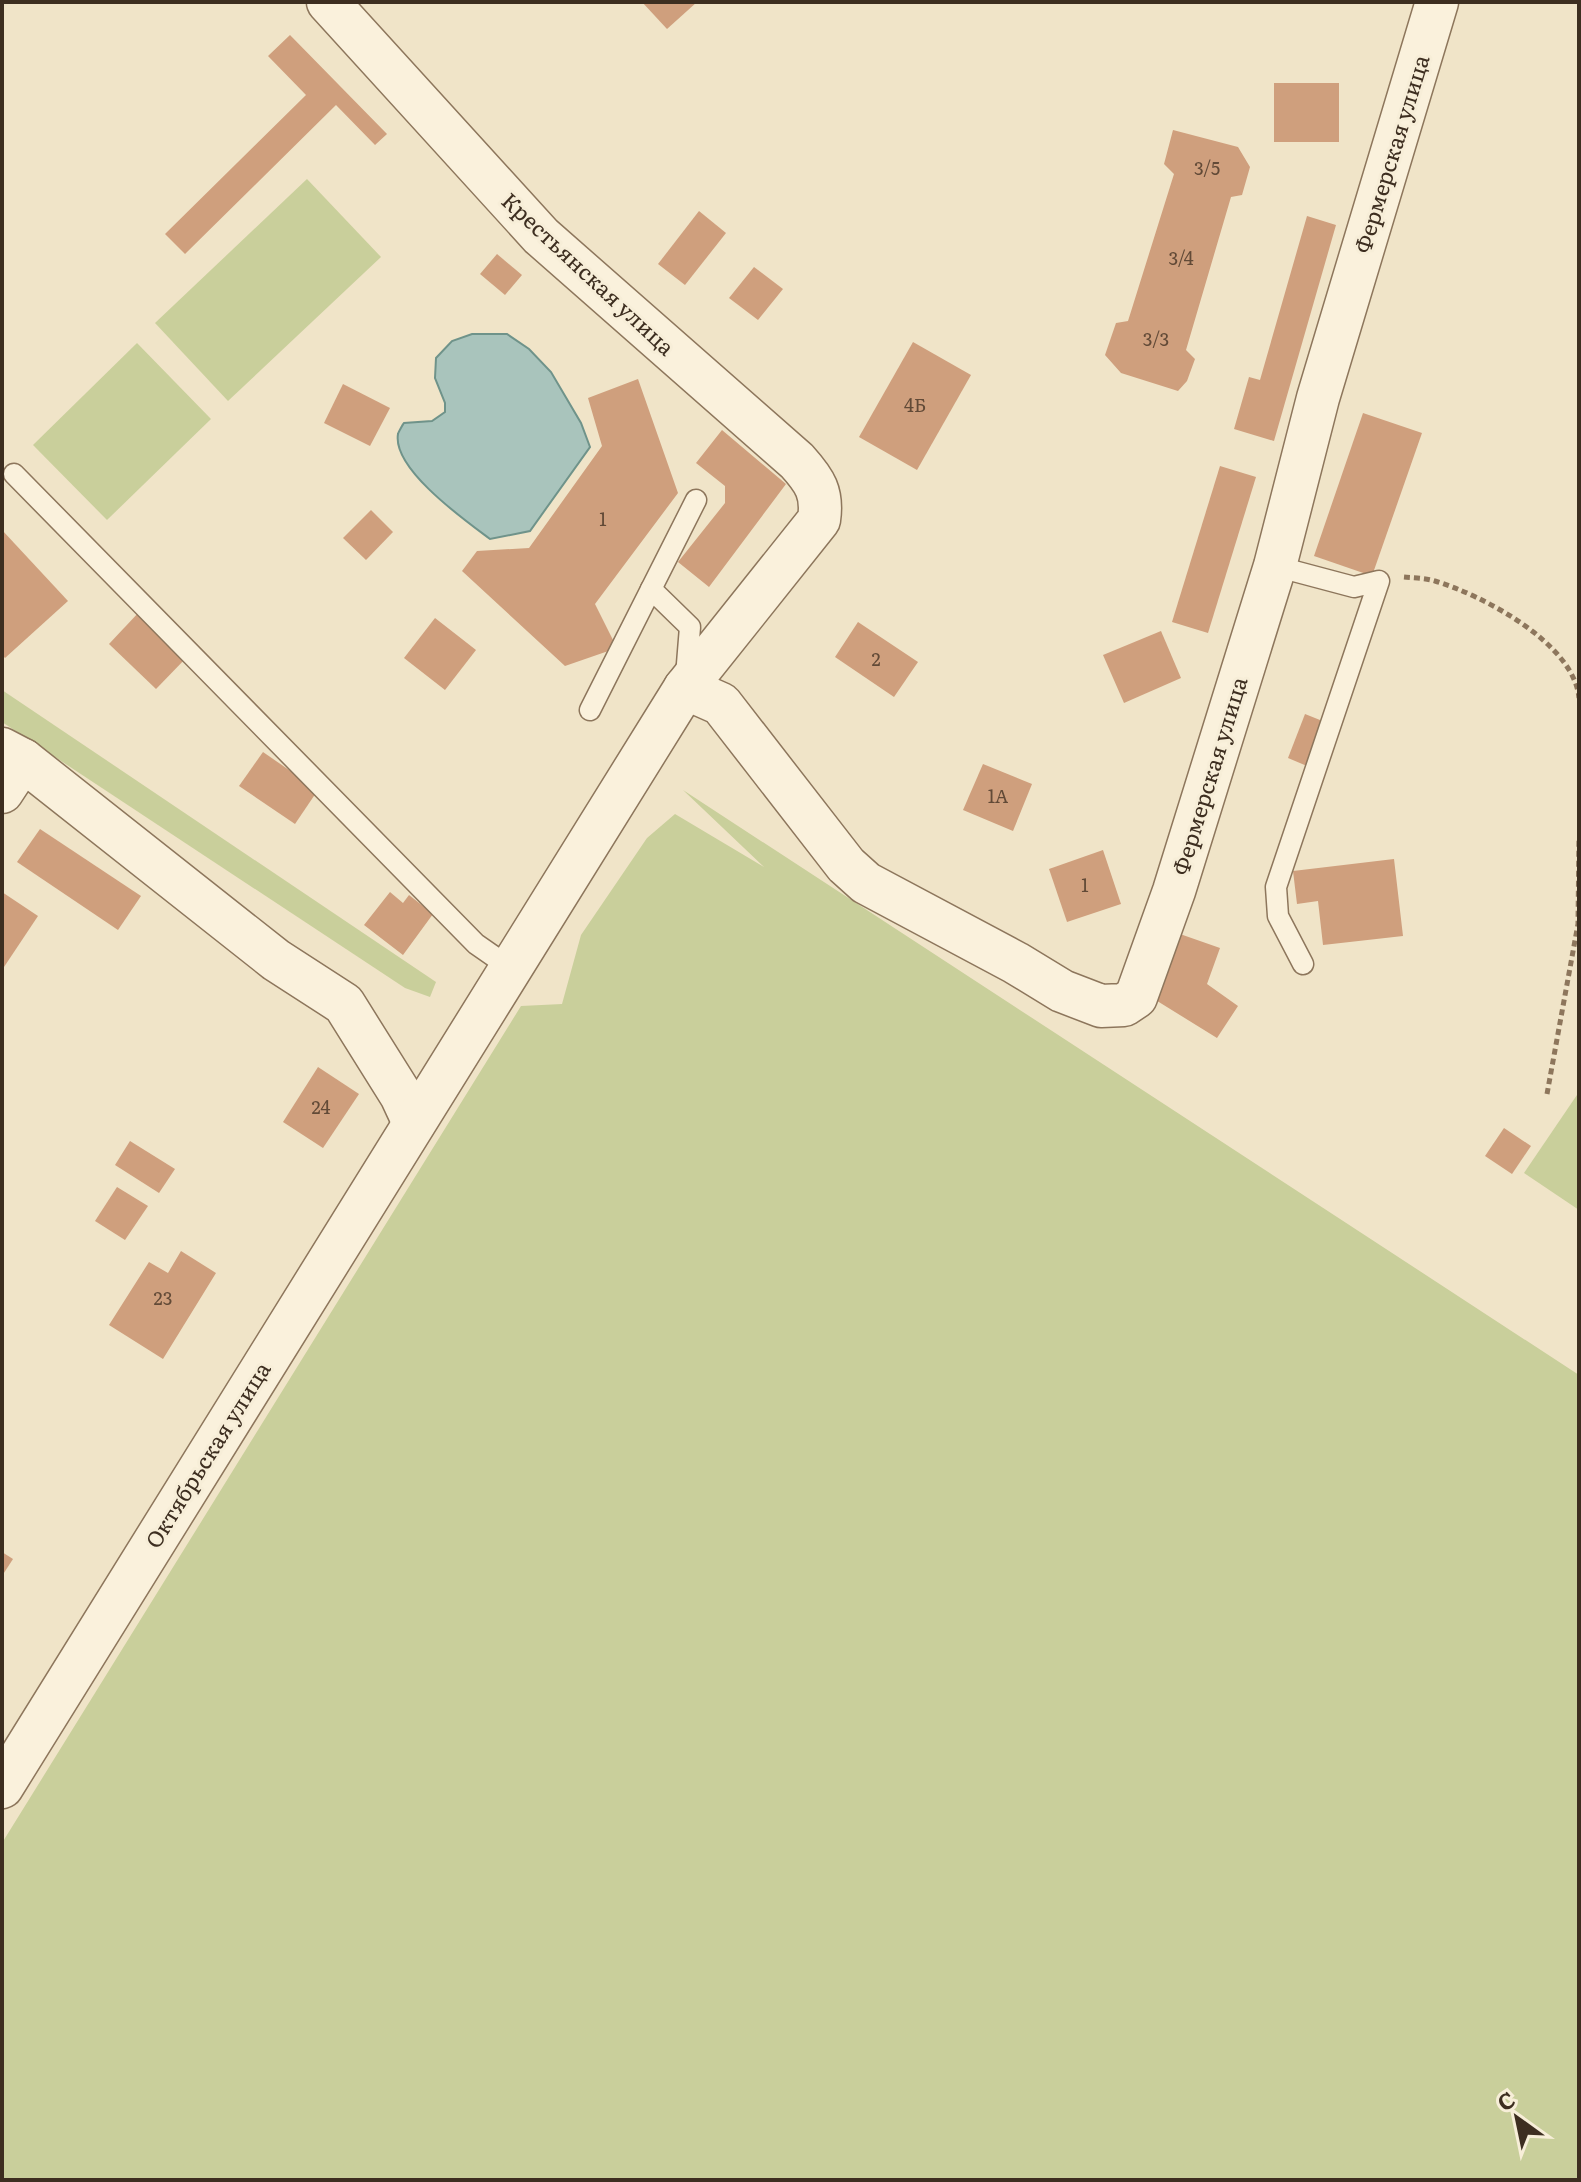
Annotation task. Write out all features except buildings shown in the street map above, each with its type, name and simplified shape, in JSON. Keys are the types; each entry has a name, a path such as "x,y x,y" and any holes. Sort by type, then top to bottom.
{"street":[{"name":"Крестьянская улица","path":"328,2 541,236 797,461 819,489 819,520 685,688"},
{"name":"Фермерская улица","path":"685,688 721,704 846,865 866,883 1062,991 1101,1006 1124,1005 1136,997 1169,905 1275,566 1318,398 1437,2"},
{"name":"Октябрьская улица","path":"2,1787 685,688"},
{"path":"9,767 276,960 344,1004 401,1095 414,1123"}],"lane":[{"path":"14,474 476,944 512,969"},
{"path":"590,710 696,500"},
{"path":"1275,566 1354,587 1379,581"},
{"path":"1303,964 1278,916 1276,887 1379,581"},
{"path":"651,589 690,627 685,688"}],"path":[{"path":"1379,581 1404,577 1433,581 1478,598 1543,640 1565,663 1579,698"},
{"path":"1547,1094 1578,924 1579,837"}],"green space":[{"path":"307,179 381,257 228,401 155,323"},
{"path":"137,343 211,419 107,520 33,445"},
{"path":"2,690 436,982 430,997 405,988 2,722"},
{"path":"683,790 1579,1375 1579,2180 2,2180 2,1843 521,1006 562,1004 581,935 647,838 675,814 764,867"},
{"path":"1579,1092 1579,1210 1524,1173"}],"water":[{"path":"472,334 507,334 529,349 551,372 581,423 590,447 530,531 490,539 418,478 399,448 398,434 404,423 432,421 445,412 445,403 435,378 436,358 452,341"}]}
